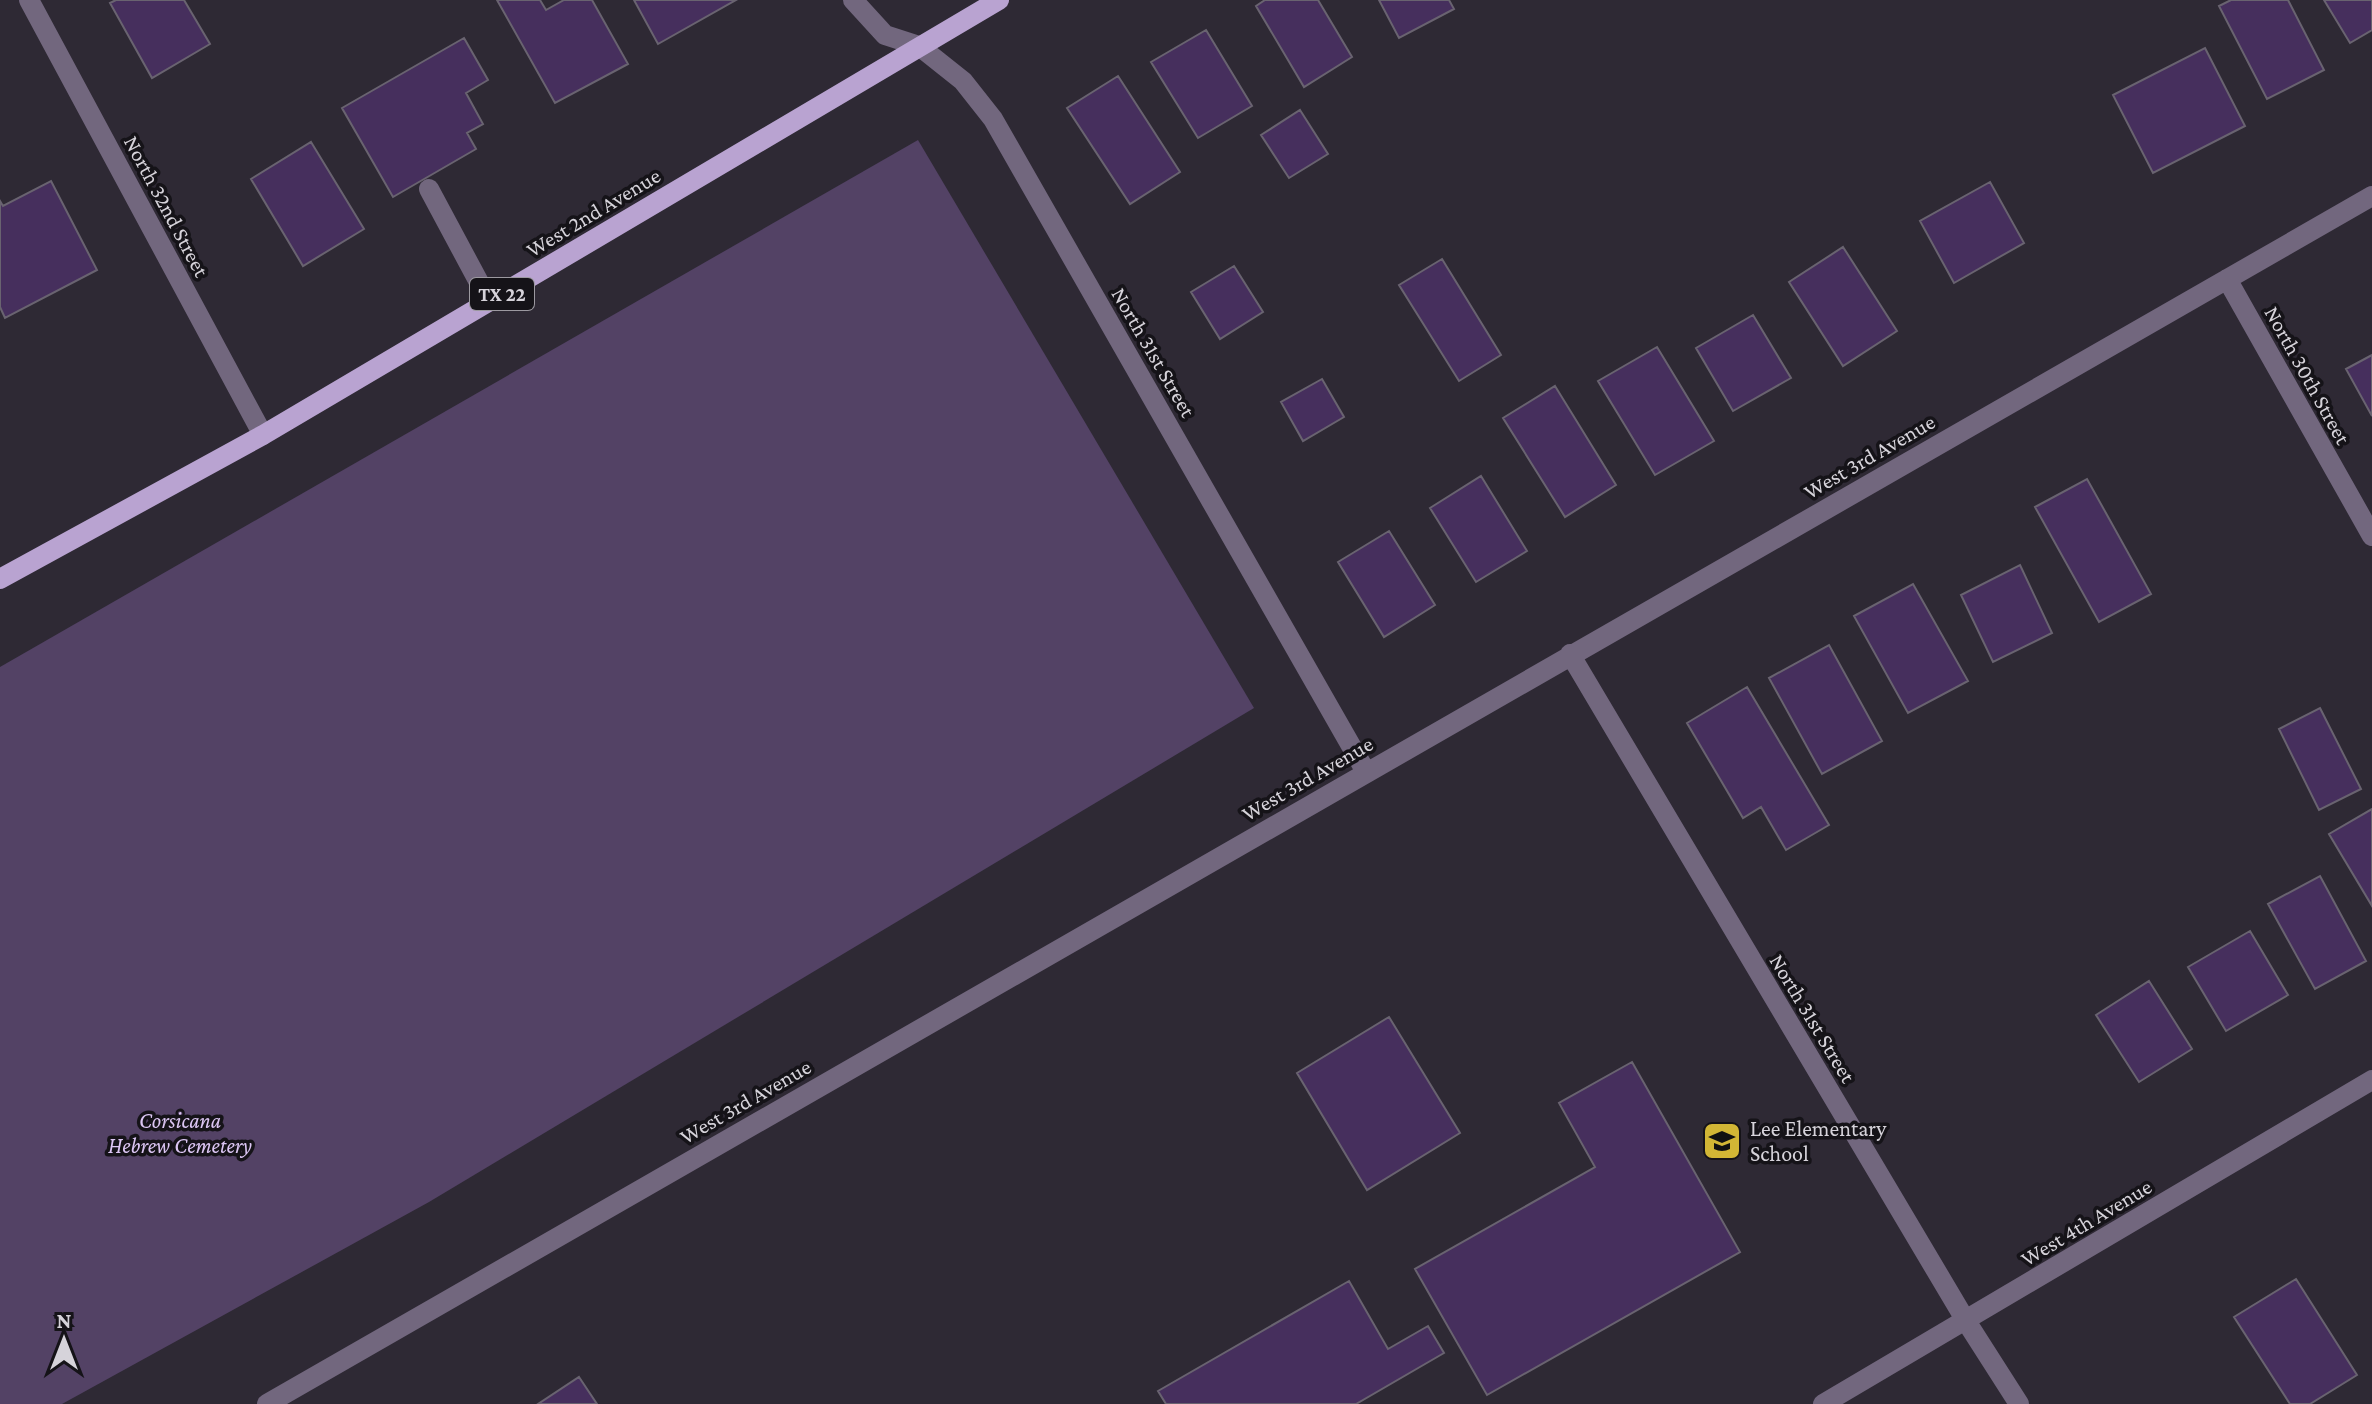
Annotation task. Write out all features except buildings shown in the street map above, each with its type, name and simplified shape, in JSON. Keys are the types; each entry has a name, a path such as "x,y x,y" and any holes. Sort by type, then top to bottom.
{"main road":[{"name":"West 2nd Avenue","path":"0,579 263,435 999,0"}],"street":[{"name":"North 32nd Street","path":"29,0 263,435"},
{"name":"North 31st Street","path":"853,0 885,35 919,46 963,81 993,119 1366,772"},
{"path":"429,189 489,301"},
{"name":"West 3rd Avenue","path":"267,1404 2372,196"},
{"name":"North 30th Street","path":"2227,279 2372,536"},
{"name":"North 31st Street","path":"1570,654 1966,1321 2019,1404"},
{"name":"West 4th Avenue","path":"1823,1404 2372,1080"}],"green space":[{"name":"Corsicana Hebrew Cemetery","path":"918,140 1254,708 429,1202 62,1404 0,1404 0,667"}],"place":[{"name":"Lee Elementary School","path":"1722,1141"}]}
